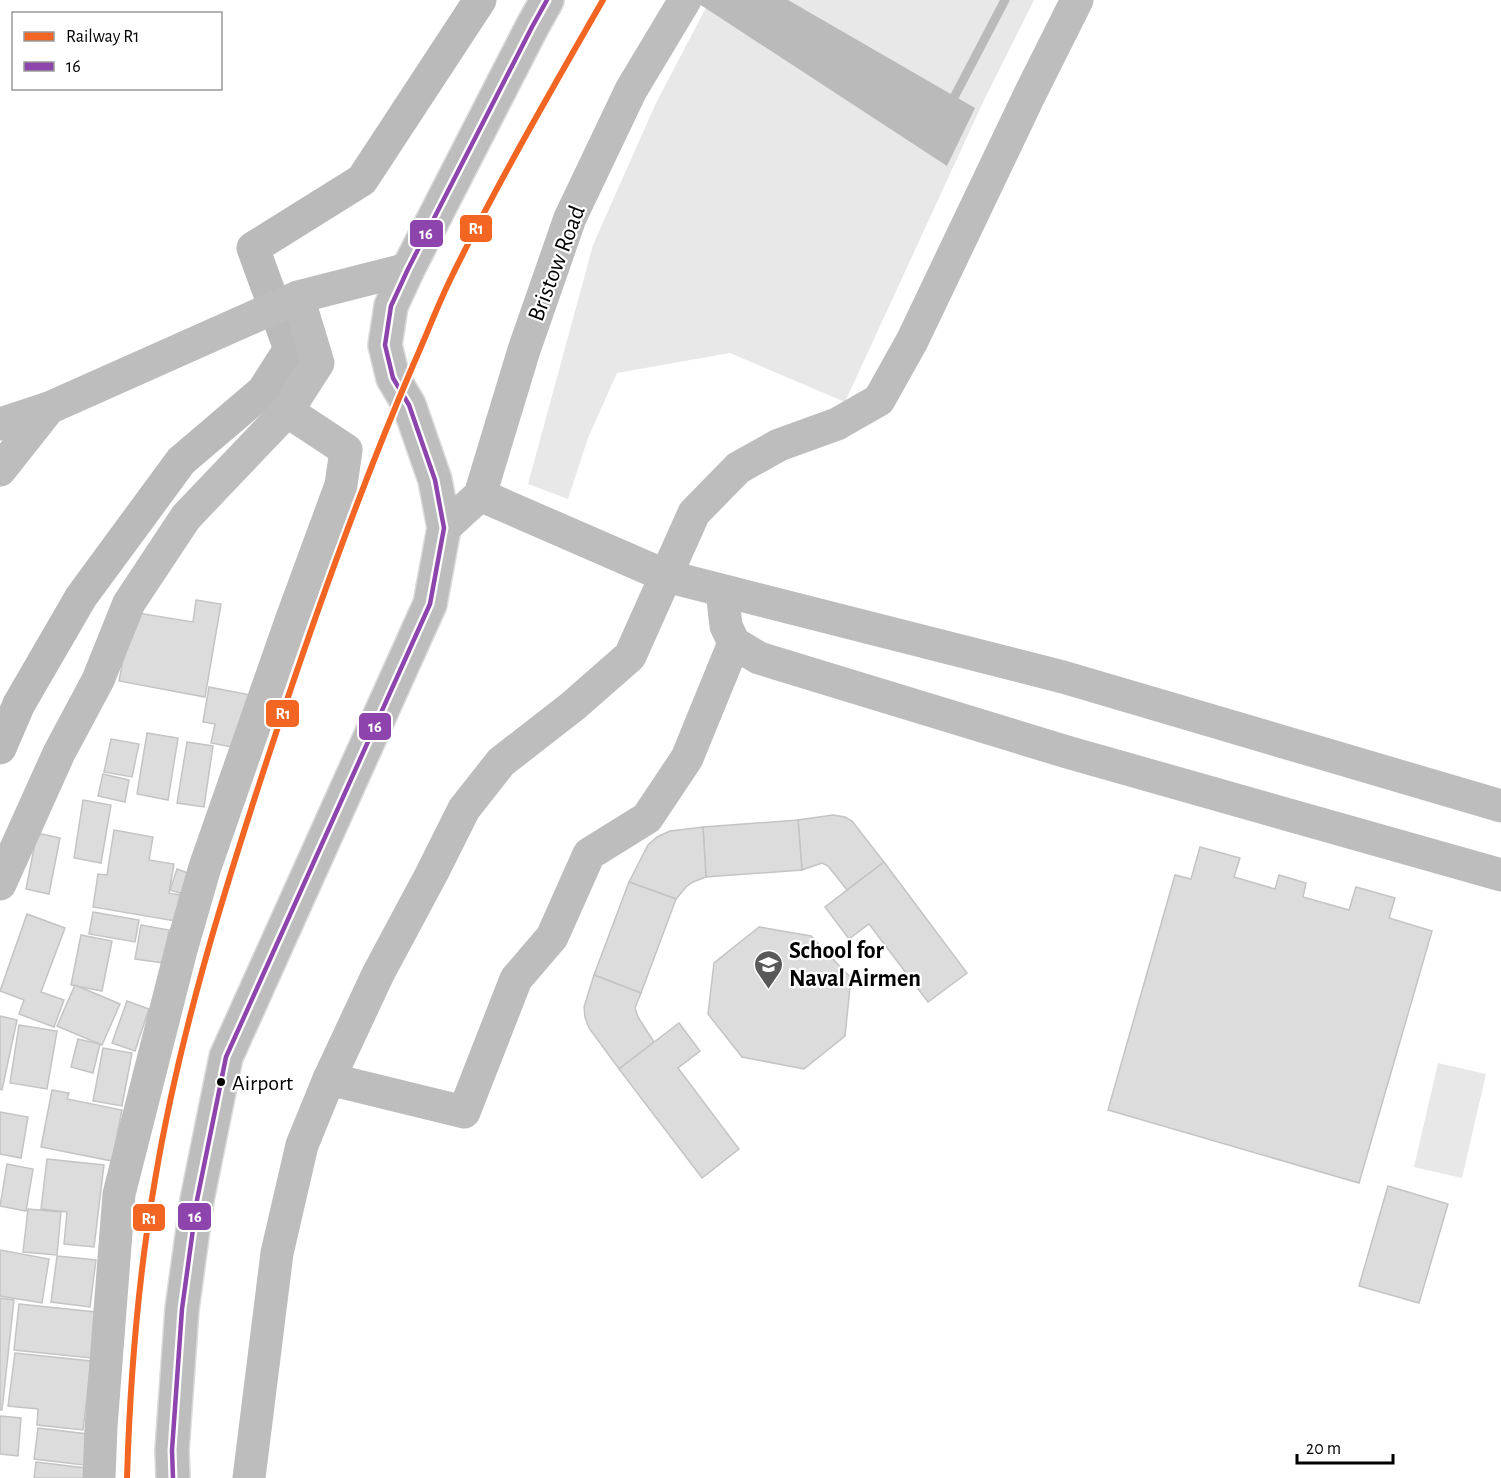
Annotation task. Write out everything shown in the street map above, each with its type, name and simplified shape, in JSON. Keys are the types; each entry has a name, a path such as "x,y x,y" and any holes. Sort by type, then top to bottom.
{"street":[{"path":"173,1478 172,1450 182,1309 197,1200 226,1057 430,604 444,528 435,480 409,405 393,378 385,345 391,306 547,0"},
{"path":"249,1478 277,1253 302,1145 329,1079 378,974 464,809 501,762 573,706 630,656 694,513 738,468 779,446 837,424 879,400 912,340 1077,0"},
{"name":"Bristow Road","path":"480,495 524,350 570,218 631,90 681,8"},
{"path":"0,424 50,408 298,297 408,269"},
{"path":"0,884 59,753 98,680 129,603 186,517 287,411 318,363 298,297"},
{"path":"0,470 50,408"},
{"path":"99,1478 119,1194 181,950 205,867 341,485 346,450 287,411"},
{"path":"444,528 480,495 666,576 1064,678 1501,806"},
{"path":"722,591 726,626 734,643 759,658 1090,758 1501,875"},
{"path":"329,1079 464,1113 516,979 552,937 589,854 647,818 687,758 734,643"}],"shaded area":[{"path":"693,0 788,0 975,108 947,166"},
{"path":"710,0 1034,0 985,98 845,402 730,353 617,373 588,438 568,499 528,484 593,245 656,103"},
{"path":"1438,1063 1486,1074 1462,1178 1414,1167"}],"building":[{"path":"196,600 221,604 205,697 119,681 132,612 193,622"},
{"path":"209,687 251,695 242,749 211,743 215,724 203,722"},
{"path":"147,733 178,738 168,800 137,794"},
{"path":"111,739 139,744 132,777 104,772"},
{"path":"187,742 213,746 204,807 177,803"},
{"path":"103,774 129,780 125,802 98,796"},
{"path":"83,800 111,805 101,863 74,858"},
{"path":"833,815 852,821 884,862 847,890 828,866 822,863 802,870 798,820"},
{"path":"798,820 802,870 706,877 703,827"},
{"path":"703,827 706,877 686,887 676,899 629,882 648,845 657,837 670,831"},
{"path":"114,830 153,837 149,860 174,864 169,893 180,895 175,921 93,907 98,874 107,875"},
{"path":"37,833 60,838 49,894 26,889"},
{"path":"1200,847 1240,858 1234,877 1275,889 1279,875 1306,883 1303,897 1349,910 1356,887 1395,898 1389,918 1432,931 1359,1183 1108,1110 1175,875 1191,879"},
{"path":"884,862 967,973 928,1002 869,924 849,939 825,907"},
{"path":"177,869 193,875 186,895 170,890"},
{"path":"629,882 676,899 641,993 594,975"},
{"path":"93,912 139,920 135,942 89,934"},
{"path":"27,914 65,928 41,992 64,1000 54,1027 19,1014 24,1000 0,991"},
{"path":"141,925 169,930 163,963 135,959"},
{"path":"759,927 811,936 851,978 845,1036 804,1069 742,1057 708,1014 714,963"},
{"path":"81,935 112,941 102,991 71,985"},
{"path":"594,975 641,993 635,1008 654,1042 619,1069 589,1028 585,1017 584,1007"},
{"path":"75,985 120,1004 102,1045 57,1026"},
{"path":"127,1001 149,1009 135,1051 112,1043"},
{"path":"0,1016 17,1020 2,1090 0,1089"},
{"path":"679,1023 700,1051 678,1068 739,1149 702,1178 619,1069"},
{"path":"19,1025 57,1031 47,1089 10,1083"},
{"path":"78,1039 100,1044 93,1073 71,1067"},
{"path":"103,1048 132,1053 122,1106 93,1101"},
{"path":"52,1090 69,1093 67,1099 122,1110 112,1161 41,1147"},
{"path":"0,1112 28,1117 21,1158 0,1154"},
{"path":"47,1159 104,1165 94,1247 64,1244 67,1212 41,1209"},
{"path":"7,1164 33,1169 26,1211 0,1206"},
{"path":"1388,1186 1448,1204 1419,1303 1359,1286"},
{"path":"28,1209 61,1212 57,1255 23,1252"},
{"path":"0,1250 49,1259 42,1303 0,1296"},
{"path":"57,1256 96,1260 90,1307 51,1302"},
{"path":"0,1298 14,1300 2,1410 0,1410"},
{"path":"19,1304 96,1312 91,1358 14,1350"},
{"path":"15,1353 91,1361 83,1430 37,1425 38,1409 8,1406"},
{"path":"0,1416 21,1418 18,1456 0,1454"},
{"path":"38,1428 88,1434 84,1465 34,1459"},
{"path":"36,1462 86,1468 85,1478 34,1478"}],"waterway":[{"path":"0,748 19,704 81,597 181,461 263,391 290,349 253,248 362,180 480,0"},
{"path":"949,107 1005,0"}],"rail line":[{"name":"R1","path":"127,1478 130,1403 139,1291 165,1124 206,958 256,793 340,550 394,409 442,297 506,171 603,0"}],"transit line":[{"name":"16","path":"173,1478 172,1450 182,1309 197,1200 226,1057 430,604 444,528 435,480 409,405 393,378 385,345 391,306 547,0"}],"place":[{"name":"School for Naval Airmen","path":"768,990"},
{"name":"Airport","path":"221,1082"}]}
